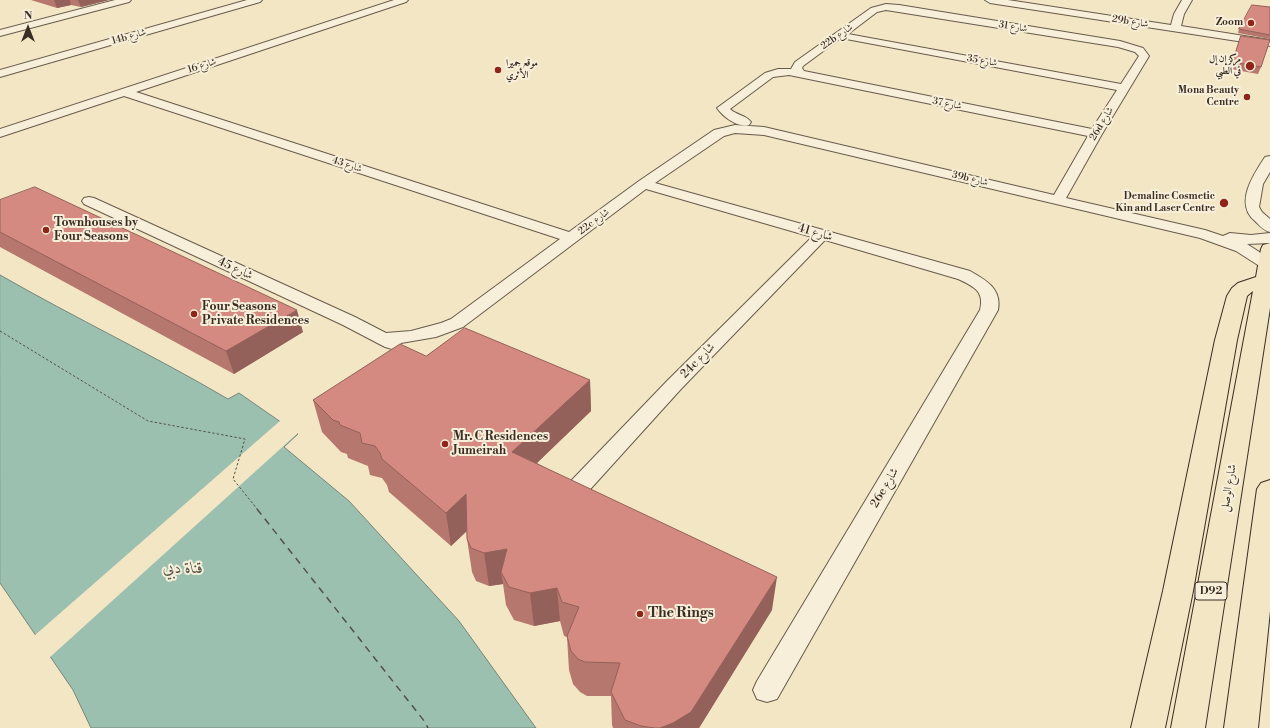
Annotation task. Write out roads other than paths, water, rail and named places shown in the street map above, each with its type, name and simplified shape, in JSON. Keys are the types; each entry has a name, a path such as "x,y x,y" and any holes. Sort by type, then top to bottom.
{"main road":[{"path":"1148,728 1178,591 1226,340 1237,296 1267,264"},
{"name":"شارع الوصل","path":"1188,728 1267,264"},
{"path":"1241,728 1270,489"}],"street":[{"path":"0,33 126,0"},
{"name":"14b شارع","path":"0,74 254,0"},
{"name":"شارع 16","path":"0,133 403,0"},
{"name":"29b شارع","path":"990,0 1016,2 1270,44"},
{"path":"1175,29 1179,16 1187,0"},
{"name":"22b شارع","path":"799,72 796,70 797,66 874,10 886,7"},
{"name":"شارع 31","path":"886,7 1120,44 1139,50"},
{"path":"1165,27 1173,18 1179,16"},
{"name":"شارع 35","path":"839,35 1124,88"},
{"name":"26d شارع","path":"1058,200 1096,134 1144,56 1139,50"},
{"name":"شارع 37","path":"740,125 724,111 723,108 725,105 769,75 776,72 799,72 808,76 1096,134"},
{"name":"شارع 43","path":"124,92 571,238"},
{"name":"22c شارع","path":"382,338 400,345 420,344 439,338 644,184 719,133 740,125"},
{"name":"39b شارع","path":"740,125 1205,235 1243,240 1270,238"},
{"path":"1270,160 1256,184 1252,207 1255,214 1270,227"},
{"name":"شارع 41","path":"644,184 953,271 975,280 983,286"},
{"name":"شارع 45","path":"89,201 382,338"},
{"name":"24c شارع","path":"577,489 674,385 822,235"},
{"name":"39b شارع","path":"1205,235 1242,248 1267,264"},
{"name":"26e شارع","path":"767,690 989,310 992,302 990,294 983,286"}],"water":[{"name":"قناة دبي","path":"0,275 228,399 239,393 298,434 284,447 349,501 459,621 536,728 91,728 73,690 0,583"}],"place":[{"name":"Zoom","path":"1251,23"},
{"name":"مركز إن إل في الطبي","path":"1250,66"},
{"name":"موقع جميرا الأثري","path":"498,70"},
{"name":"Mona Beauty Centre","path":"1247,97"},
{"name":"Demaline Cosmetic Kin and Laser Centre","path":"1224,203"},
{"name":"Townhouses by Four Seasons","path":"46,230"},
{"name":"Four Seasons Private Residences","path":"194,314"},
{"name":"Mr. C Residences Jumeirah","path":"445,444"},
{"name":"The Rings","path":"640,614"}]}
